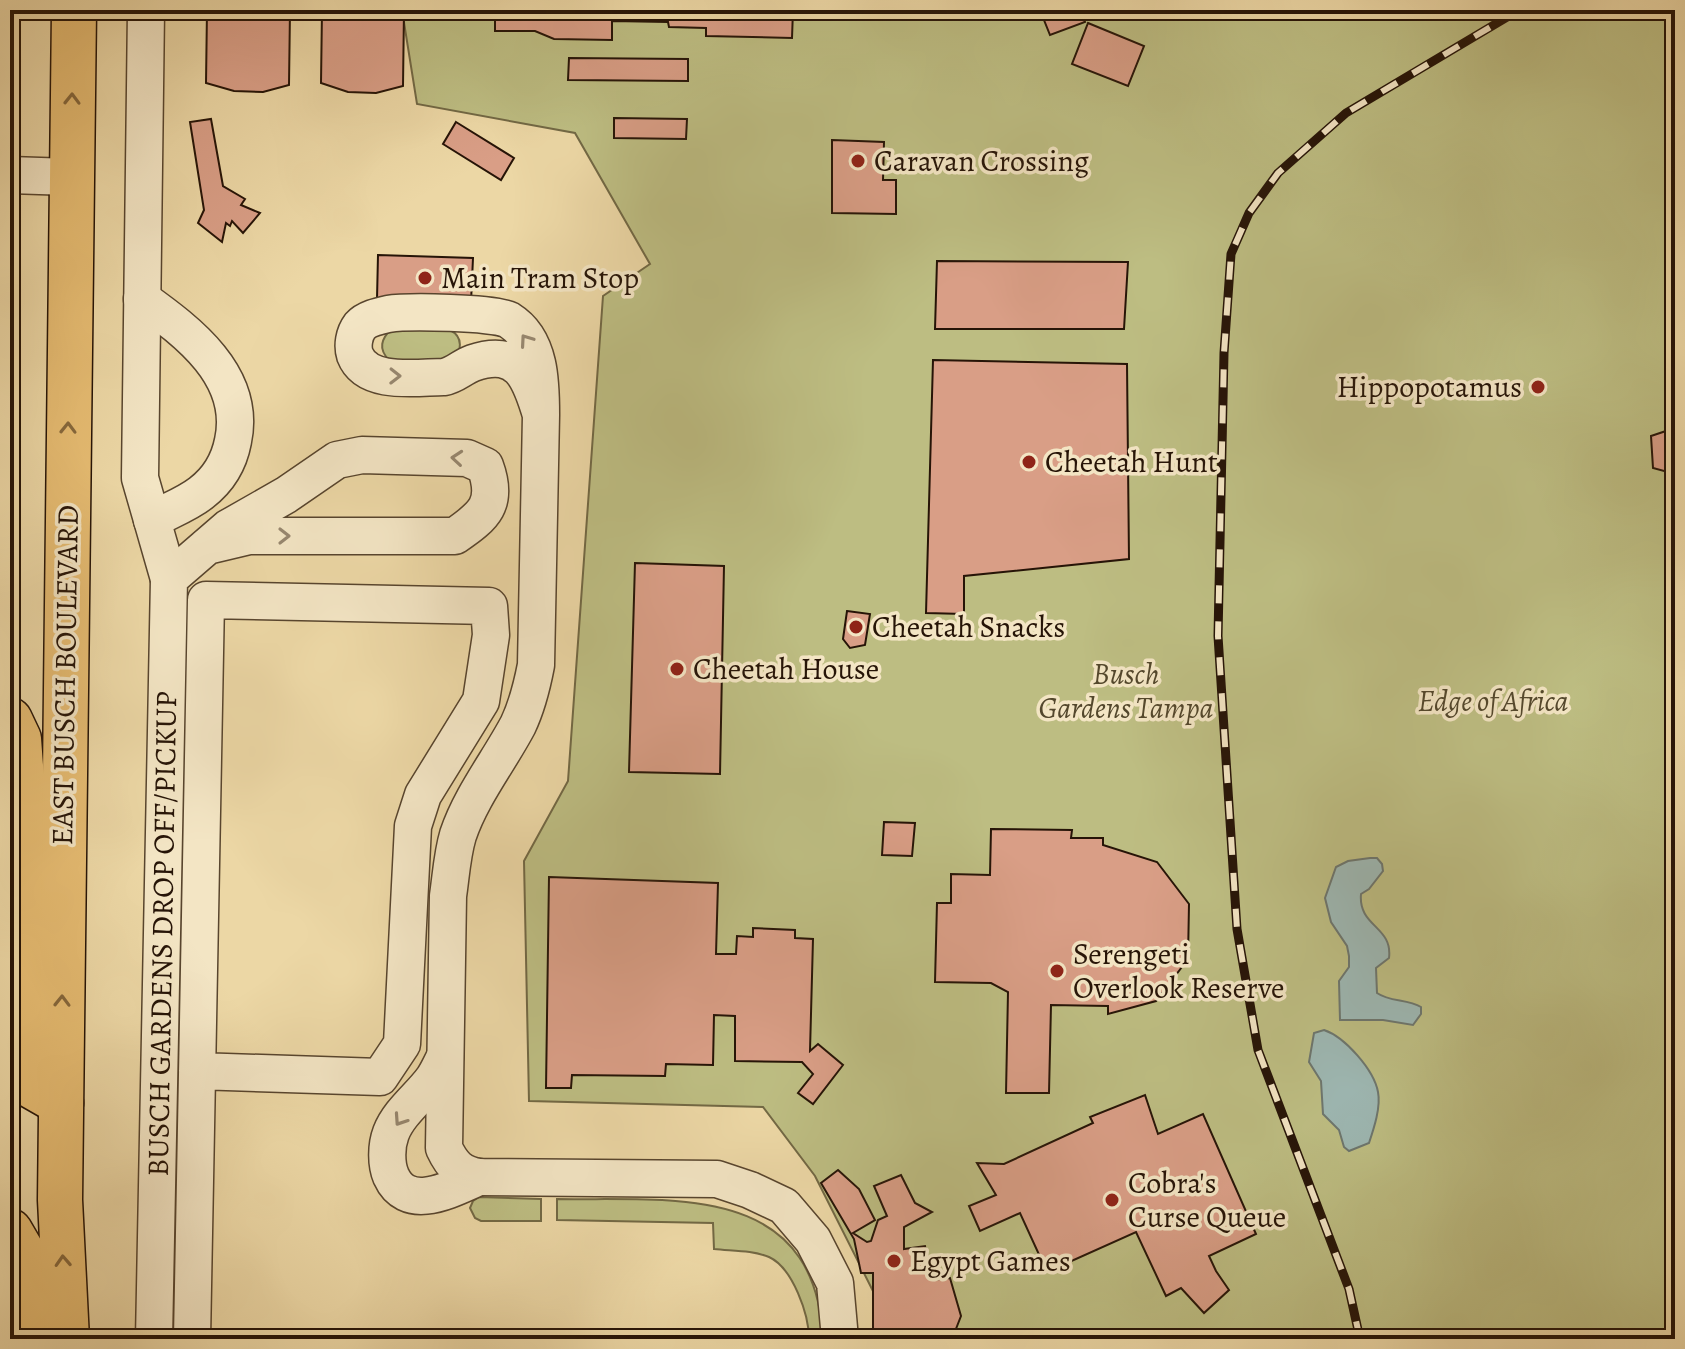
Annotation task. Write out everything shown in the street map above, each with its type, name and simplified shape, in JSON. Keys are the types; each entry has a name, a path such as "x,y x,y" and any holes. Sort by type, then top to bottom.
{"main road":[{"name":"EAST BUSCH BOULEVARD","path":"67,1339 60,1200 74,10"},
{"path":"10,720 19,739 22,779 20,1059 33,1087 61,1103"},
{"path":"10,1231 27,1260 31,1339"}],"street":[{"name":"BUSCH GARDENS DROP OFF/PICKUP","path":"146,10 140,478 169,579 154,1339"},
{"path":"10,175 70,177"},
{"path":"142,299 207,352 226,382 234,402 236,431 231,455 218,476 201,493 152,520"},
{"path":"541,415 525,371 509,361 475,363 444,377 381,376 358,362 353,350 354,337 360,325 374,317 391,313 489,314 509,320 521,332 534,352 542,378 536,665 531,692 519,722 472,805 458,834 452,859 448,896 444,1148 452,1165 468,1175 479,1177 717,1179 784,1206 813,1240 835,1283 840,1339"},
{"path":"169,579 207,546 228,528 286,495 337,460 362,455 467,458 485,466 490,480 490,503 480,519 455,536 249,536 207,546"},
{"path":"192,1339 197,1071 206,600 489,606 491,635 481,701 423,795 413,826 402,1044 380,1077 197,1071"},
{"path":"445,1057 433,1079 398,1119 391,1134 388,1169 395,1185 409,1194 424,1197 479,1177"}],"green space":[{"name":"Busch Gardens Tampa","path":"402,10 1675,10 1675,1339 877,1339 878,1301 815,1176 763,1107 529,1101 524,861 568,781 603,296 650,264 575,133 417,104"},
{"path":"392,328 450,330 458,336 460,344 454,362 389,360 382,344"},
{"path":"479,1197 541,1199 541,1221 481,1221 475,1218 470,1208"},
{"path":"557,1199 690,1203 730,1210 766,1226 794,1251 814,1288 823,1339 809,1339 798,1293 778,1263 756,1253 714,1249 713,1223 557,1220"}],"water":[{"path":"1377,858 1383,871 1361,894 1362,905 1389,947 1389,958 1376,968 1377,993 1421,1007 1421,1014 1413,1025 1383,1020 1340,1020 1339,981 1349,967 1349,956 1347,946 1331,922 1325,898 1336,867 1348,861"},
{"path":"1324,1030 1357,1055 1371,1074 1378,1092 1378,1111 1369,1143 1349,1151 1344,1147 1339,1130 1323,1114 1321,1081 1309,1062 1314,1033"}],"building":[{"path":"207,10 290,10 289,85 263,92 234,91 206,83"},
{"path":"322,10 404,10 403,86 376,93 348,92 321,83"},
{"path":"495,10 793,10 792,38 706,36 706,28 669,27 668,22 612,21 612,40 554,39 535,31 495,31"},
{"path":"1040,10 1080,10 1085,22 1050,35"},
{"path":"1088,23 1144,46 1128,86 1072,64"},
{"path":"569,58 688,59 688,81 568,80"},
{"path":"614,118 687,119 686,139 614,138"},
{"path":"211,119 223,186 245,199 241,205 260,213 243,233 232,221 230,226 226,223 222,242 198,223 204,210 190,122"},
{"path":"456,122 514,158 501,180 443,144"},
{"name":"Caravan Crossing","path":"832,140 884,142 883,180 896,180 896,214 832,213"},
{"name":"Main Tram Stop","path":"378,255 473,258 471,302 377,299"},
{"path":"937,261 1128,262 1124,329 935,329"},
{"name":"Cheetah Hunt","path":"933,360 1127,364 1129,559 964,576 964,614 926,613"},
{"path":"1675,428 1675,474 1653,468 1651,436"},
{"name":"Cheetah House","path":"635,563 724,566 720,774 629,772"},
{"name":"Cheetah Snacks","path":"847,611 870,614 865,645 850,648 843,639"},
{"path":"884,822 915,823 912,856 882,855"},
{"name":"Serengeti Overlook Reserve","path":"991,829 1072,830 1071,838 1103,838 1103,845 1157,862 1189,904 1188,959 1156,1001 1108,1014 1108,1006 1051,1005 1049,1093 1006,1093 1008,992 991,983 935,982 937,903 951,903 951,874 990,875"},
{"path":"549,877 718,883 716,954 736,954 737,936 753,937 753,928 795,930 795,938 813,939 810,1051 818,1044 843,1065 813,1104 798,1093 813,1074 802,1062 735,1061 735,1016 714,1015 713,1065 666,1064 665,1076 572,1075 571,1088 546,1088"},
{"name":"Cobra's Curse Queue","path":"1145,1095 1158,1134 1203,1114 1256,1234 1209,1256 1229,1290 1204,1313 1181,1288 1166,1296 1136,1232 1047,1272 1020,1213 980,1231 969,1206 996,1195 977,1163 1004,1164 1093,1123 1090,1117"},
{"name":"Egypt Games","path":"838,1170 859,1189 875,1220 853,1233 867,1242 871,1241 878,1220 887,1216 874,1186 901,1175 915,1203 932,1212 904,1227 904,1249 925,1246 932,1280 950,1278 961,1316 952,1339 873,1339 873,1273 861,1273 854,1239 821,1183"}],"railway":[{"path":"1360,1339 1349,1289 1258,1050 1237,929 1218,636 1224,353 1231,254 1249,213 1278,173 1346,113 1519,10"}],"place":[{"name":"Caravan Crossing","path":"858,161"},
{"name":"Main Tram Stop","path":"425,278"},
{"name":"Hippopotamus","path":"1538,387"},
{"name":"Cheetah Hunt","path":"1029,462"},
{"name":"Cheetah Snacks","path":"856,627"},
{"name":"Cheetah House","path":"677,669"},
{"name":"Serengeti Overlook Reserve","path":"1057,971"},
{"name":"Cobra's Curse Queue","path":"1112,1200"},
{"name":"Egypt Games","path":"894,1261"}],"park label":[{"name":"Edge of Africa","path":"1493,701"}]}
